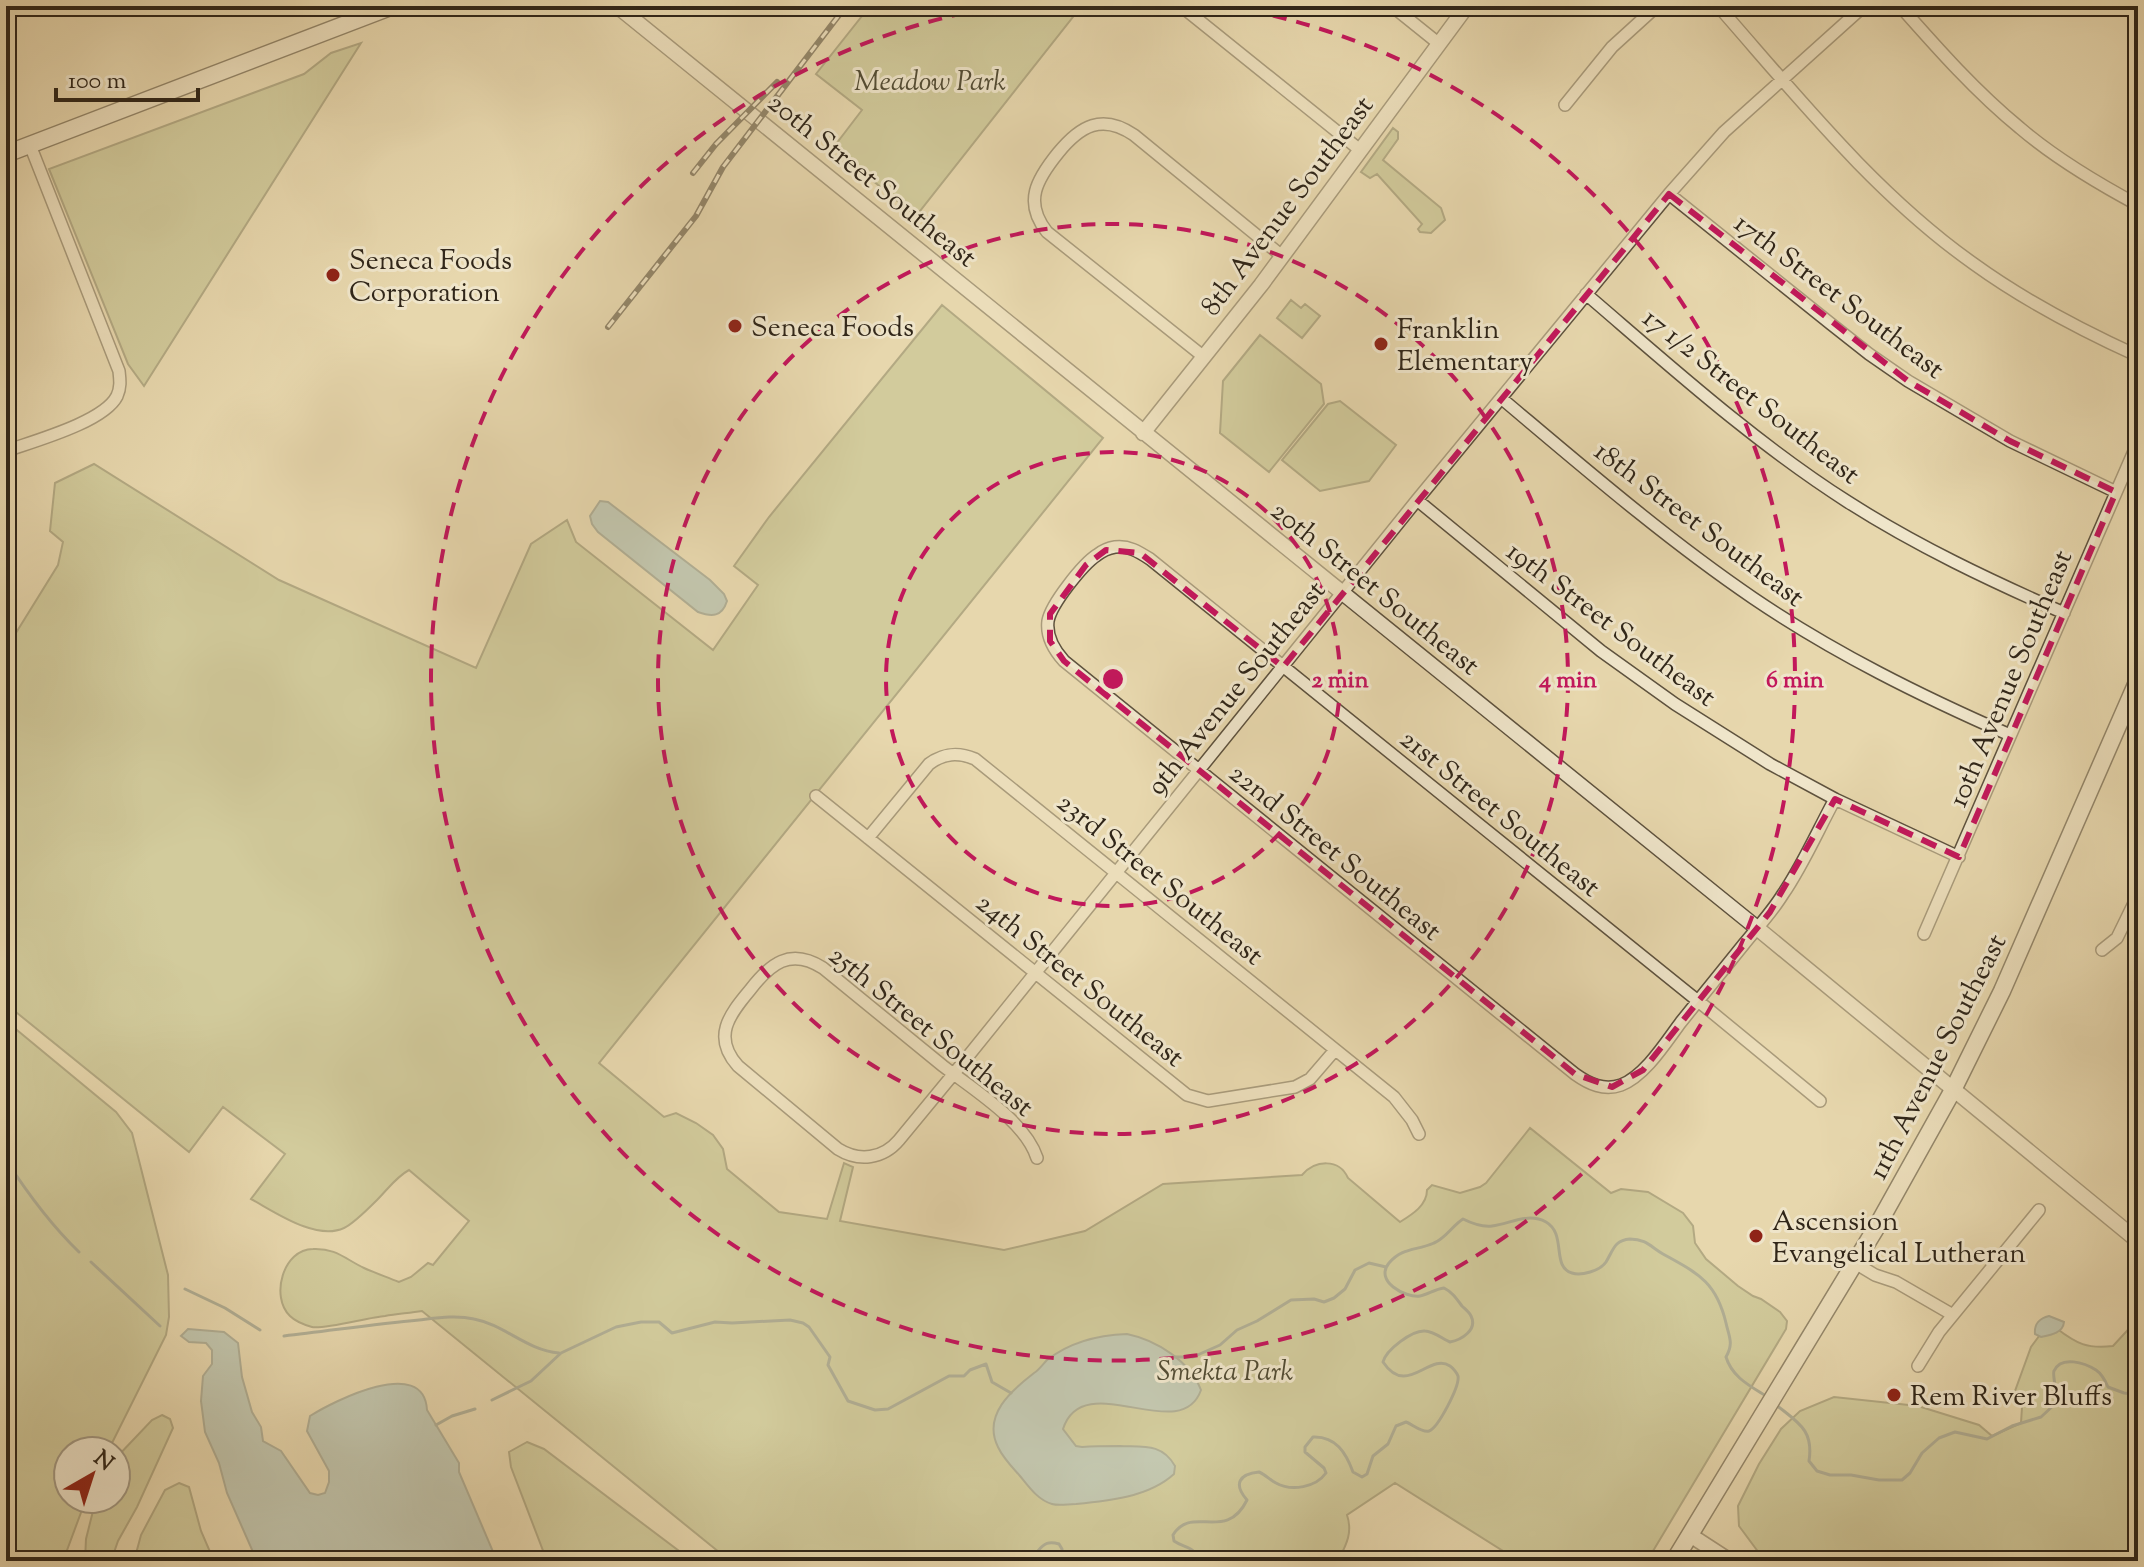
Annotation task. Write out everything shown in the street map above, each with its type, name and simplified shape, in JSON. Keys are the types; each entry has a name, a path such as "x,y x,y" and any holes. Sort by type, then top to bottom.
{"main road":[{"path":"6,154 368,10 393,6"},
{"name":"11th Avenue Southeast","path":"1674,1561 1855,1263 1953,1090 2002,991 2138,680"}],"street":[{"name":"20th Street Southeast","path":"617,6 1757,928 2138,1241"},
{"path":"1181,6 1360,150"},
{"path":"1392,6 1438,43"},
{"name":"8th Avenue Southeast","path":"1143,433 1282,256 1467,6"},
{"path":"1565,105 1612,47 1657,6"},
{"path":"1718,6 1859,165 1912,214 2009,288 2054,315 2138,356"},
{"name":"9th Avenue Southeast","path":"876,1156 894,1146 1669,194 1724,132 1864,6"},
{"path":"1900,6 1970,83 2022,130 2083,173 2138,205"},
{"path":"1204,357 1045,230 1036,211 1035,194 1042,174 1077,133 1087,127 1108,124 1125,129 1282,256"},
{"path":"6,451 93,419 116,398 120,385 119,371 30,145"},
{"name":"17th Street Southeast","path":"1669,194 1840,332 1908,381 2020,446 2116,492"},
{"name":"17 1/2 Street Southeast","path":"1586,294 1745,428 1847,502 1931,551 2064,613"},
{"name":"18th Street Southeast","path":"1501,398 1652,522 1754,598 1870,668 2010,735"},
{"name":"10th Avenue Southeast","path":"1924,934 2138,442"},
{"name":"19th Street Southeast","path":"1417,500 1637,679 1770,764 1835,799 1959,857"},
{"name":"21st Street Southeast","path":"1072,581 1099,553 1114,547 1132,549 1150,559 1820,1101"},
{"name":"22nd Street Southeast","path":"1072,581 1048,620 1050,641 1057,653 1575,1074 1593,1085 1612,1087 1631,1080 1643,1070 1698,1001"},
{"name":"23rd Street Southeast","path":"868,838 929,764 947,755 959,754 975,759 1394,1097 1419,1134"},
{"name":"24th Street Southeast","path":"816,796 1187,1095 1202,1101 1215,1101 1295,1087 1310,1079 1335,1050"},
{"path":"1698,1001 1784,894 1835,799"},
{"path":"2102,950 2117,938 2138,895"},
{"name":"25th Street Southeast","path":"876,1156 861,1157 842,1151 731,1059 725,1041 726,1027 733,1011 763,973 777,963 793,959 808,960 823,968 1018,1126 1031,1143 1037,1158"},
{"path":"1918,1366 1939,1332 2039,1210"},
{"path":"1855,1263 1875,1275 1896,1282 1953,1315"},
{"path":"1690,1535 1730,1561"}],"highlighted area":[{"path":"1669,194 1908,381 2010,441 2116,492 1959,857 1835,799 1770,912 1643,1070 1612,1087 1575,1074 1064,661 1050,641 1050,614 1086,565 1106,550 1140,553 1283,667"}],"green space":[{"name":"Meadow Park","path":"870,6 1080,8 916,216 833,148 862,110 816,74"},
{"path":"361,43 144,386 128,364 49,169 304,74 331,53"},
{"path":"1393,128 1398,132 1398,139 1383,160 1441,208 1445,220 1431,233 1420,232 1418,229 1422,224 1377,174 1370,178 1361,172"},
{"path":"1291,300 1301,308 1305,304 1320,316 1302,338 1277,318"},
{"name":"Smekta Park","path":"942,305 1103,438 599,1063 664,1117 676,1113 713,1135 723,1149 727,1169 779,1212 827,1219 844,1163 853,1167 840,1221 1004,1250 1085,1231 1163,1184 1302,1175 1313,1166 1326,1163 1339,1167 1400,1222 1422,1205 1432,1185 1460,1193 1486,1183 1530,1128 1611,1193 1621,1189 1648,1192 1683,1213 1693,1226 1695,1243 1706,1259 1738,1286 1780,1312 1787,1321 1786,1329 1647,1561 1519,1561 1395,1483 1347,1515 1349,1533 1338,1561 730,1561 422,1311 317,1327 303,1324 290,1316 281,1298 283,1275 287,1265 303,1251 321,1249 334,1252 399,1282 428,1263 433,1265 469,1221 409,1170 344,1228 321,1231 296,1223 251,1199 285,1154 223,1107 189,1152 6,1004 6,649 58,565 63,542 50,531 55,483 94,464 279,580 476,668 531,544 567,520 576,542 713,650 758,585 734,566 769,517"},
{"path":"1260,335 1321,384 1324,404 1269,472 1220,433 1223,381"},
{"path":"1340,401 1396,445 1369,481 1320,491 1282,460 1328,404"},
{"path":"6,1021 116,1112 132,1133 168,1275 169,1317 166,1335 116,1435 52,1435 52,1515 80,1515 63,1561 6,1561"},
{"path":"2136,1321 2138,1561 1765,1561 1739,1526 1738,1506 1759,1464 1781,1429 1800,1411 1834,1397 1918,1406 1979,1425 1992,1436 2021,1423 2022,1407 2015,1391 2031,1347 2042,1332 2056,1328 2083,1344 2113,1346"},
{"path":"162,1415 170,1419 173,1428 137,1507 111,1561 85,1561 92,1515 132,1515 132,1441 152,1420"},
{"path":"527,1442 544,1449 687,1557 684,1561 547,1561 511,1467 509,1452"},
{"path":"179,1483 189,1487 201,1531 214,1561 134,1561 141,1535 165,1490"}],"water":[{"path":"600,501 608,502 710,580 727,601 722,610 712,615 698,612 598,532 590,516"},
{"path":"2049,1316 2064,1322 2061,1329 2041,1337 2035,1334 2038,1322"},
{"path":"188,1329 224,1332 238,1343 242,1377 252,1412 261,1427 263,1441 281,1451 310,1493 325,1493 329,1471 307,1431 310,1416 338,1401 376,1387 395,1384 411,1386 422,1394 427,1410 459,1463 459,1472 497,1561 257,1561 227,1493 219,1463 205,1432 201,1401 203,1376 212,1364 212,1350 206,1343 189,1342 181,1336"},
{"path":"1127,1334 1171,1353 1189,1370 1201,1390 1190,1405 1174,1411 1090,1404 1074,1412 1063,1429 1076,1446 1136,1446 1158,1450 1175,1466 1174,1474 1153,1488 1128,1496 1076,1504 1047,1502 1030,1489 1000,1451 994,1435 997,1414 1017,1387 1065,1348 1106,1336"}],"waterway":[{"path":"6,1160 58,1231 79,1252"},
{"path":"1199,1561 1192,1550 1174,1541 1173,1535 1190,1522 1219,1522 1239,1513 1247,1500 1239,1485 1247,1475 1259,1472 1289,1487 1303,1487 1316,1482 1326,1473 1305,1452 1305,1447 1313,1437 1321,1437 1334,1443 1347,1458 1353,1472 1362,1477 1367,1474 1373,1456 1388,1444 1396,1426 1406,1422 1429,1431 1438,1423 1456,1388 1458,1376 1454,1369 1442,1363 1401,1376 1383,1362 1394,1347 1407,1337 1425,1331 1450,1342 1467,1334 1473,1321 1444,1288 1420,1296 1407,1294 1388,1282 1385,1270 1399,1254 1438,1241 1463,1219 1488,1226 1526,1218 1546,1222 1556,1234 1562,1264 1566,1270 1576,1274 1599,1268 1620,1241 1636,1239 1648,1244 1695,1273 1711,1288 1722,1309 1729,1336 1730,1348 1726,1357 1729,1364 1742,1380 1766,1396"},
{"path":"91,1262 160,1326"},
{"path":"1173,1357 1193,1357 1220,1345 1237,1330 1291,1300 1324,1302 1334,1298 1345,1289 1355,1270 1369,1263 1386,1267"},
{"path":"185,1289 225,1308 260,1330"},
{"path":"284,1336 460,1317 485,1322 536,1347 559,1353"},
{"path":"492,1400 531,1381 561,1353 616,1327 641,1322 659,1322 672,1333 715,1322 790,1320 803,1323 830,1357 828,1365 848,1401 875,1410 888,1409 949,1376 964,1376 986,1364 992,1382 1011,1393"},
{"path":"1775,1404 1802,1427 1809,1441 1809,1461 1817,1471 1830,1475 1902,1480 1922,1453 1939,1438 1955,1432 1987,1439 2012,1426 2041,1417 2056,1403 2054,1371 2062,1363 2074,1362 2091,1367 2102,1375 2108,1387 2124,1393 2133,1394 2138,1389"},
{"path":"436,1425 475,1409"},
{"path":"1038,1561 1038,1551 1045,1544 1052,1543 1059,1544 1062,1549 1062,1561"}],"railway":[{"path":"608,327 696,216 723,167 846,6"},
{"path":"693,173 716,144 777,82"}],"place":[{"name":"Seneca Foods Corporation","path":"333,275"},
{"name":"Seneca Foods","path":"735,326"},
{"name":"Franklin Elementary","path":"1381,344"},
{"name":"Ascension Evangelical Lutheran","path":"1756,1236"},
{"name":"Rem River Bluffs","path":"1894,1395"}]}
